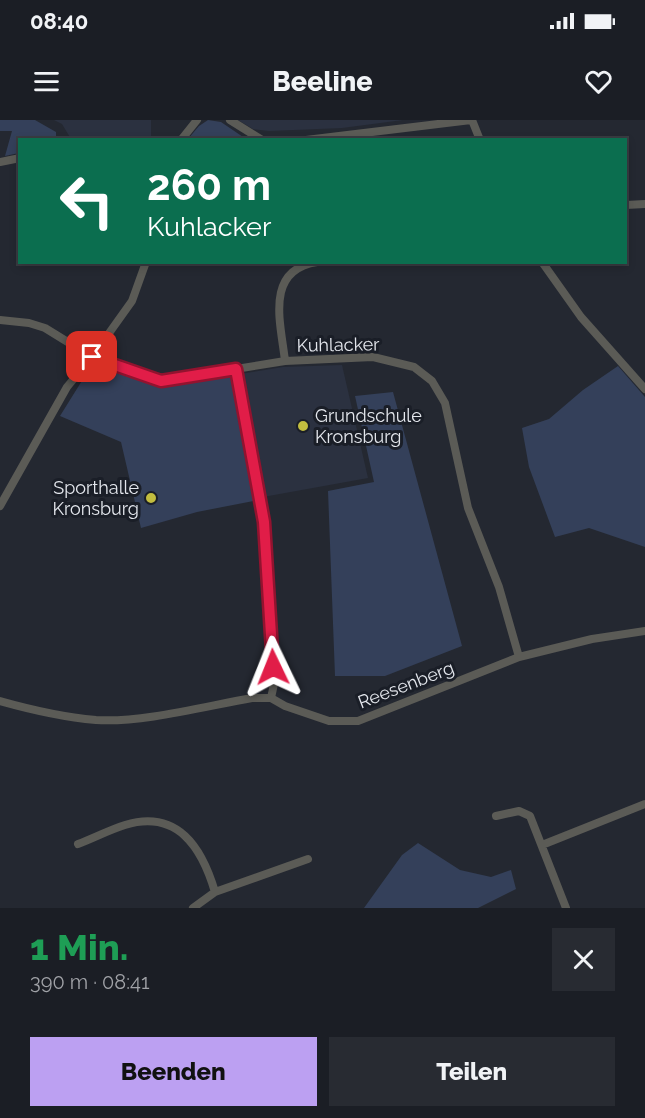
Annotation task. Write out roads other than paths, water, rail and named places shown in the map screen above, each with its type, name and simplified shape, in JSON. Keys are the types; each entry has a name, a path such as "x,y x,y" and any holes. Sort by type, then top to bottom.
{"street":[{"path":"183,138 197,120"},
{"path":"230,120 259,138"},
{"path":"322,138 471,120 479,138"},
{"path":"0,162 18,158"},
{"path":"627,206 645,204"},
{"path":"0,506 57,404 132,301 145,264"},
{"path":"285,361 278,298 286,279 302,265 307,264"},
{"path":"543,264 581,317 645,389"},
{"name":"Kuhlacker","path":"0,320 29,323 45,328 92,357 161,381 285,361 373,357 414,367 432,381 445,403 468,508 499,587 519,657"},
{"path":"0,701 41,713 98,720 142,717 271,698 274,684 273,644 264,522 236,369"},
{"name":"Reesenberg","path":"271,698 285,706 329,720 358,721 519,657 592,639 645,631"},
{"path":"542,845 645,804"},
{"path":"496,816 519,811 530,816 566,908"},
{"path":"78,844 124,825 139,822 173,826 197,849 208,870 215,892"},
{"path":"193,908 215,892 308,859"}],"place":[{"name":"Grundschule Kronsburg","path":"303,426"},
{"name":"Sporthalle Kronsburg","path":"151,498"}]}
